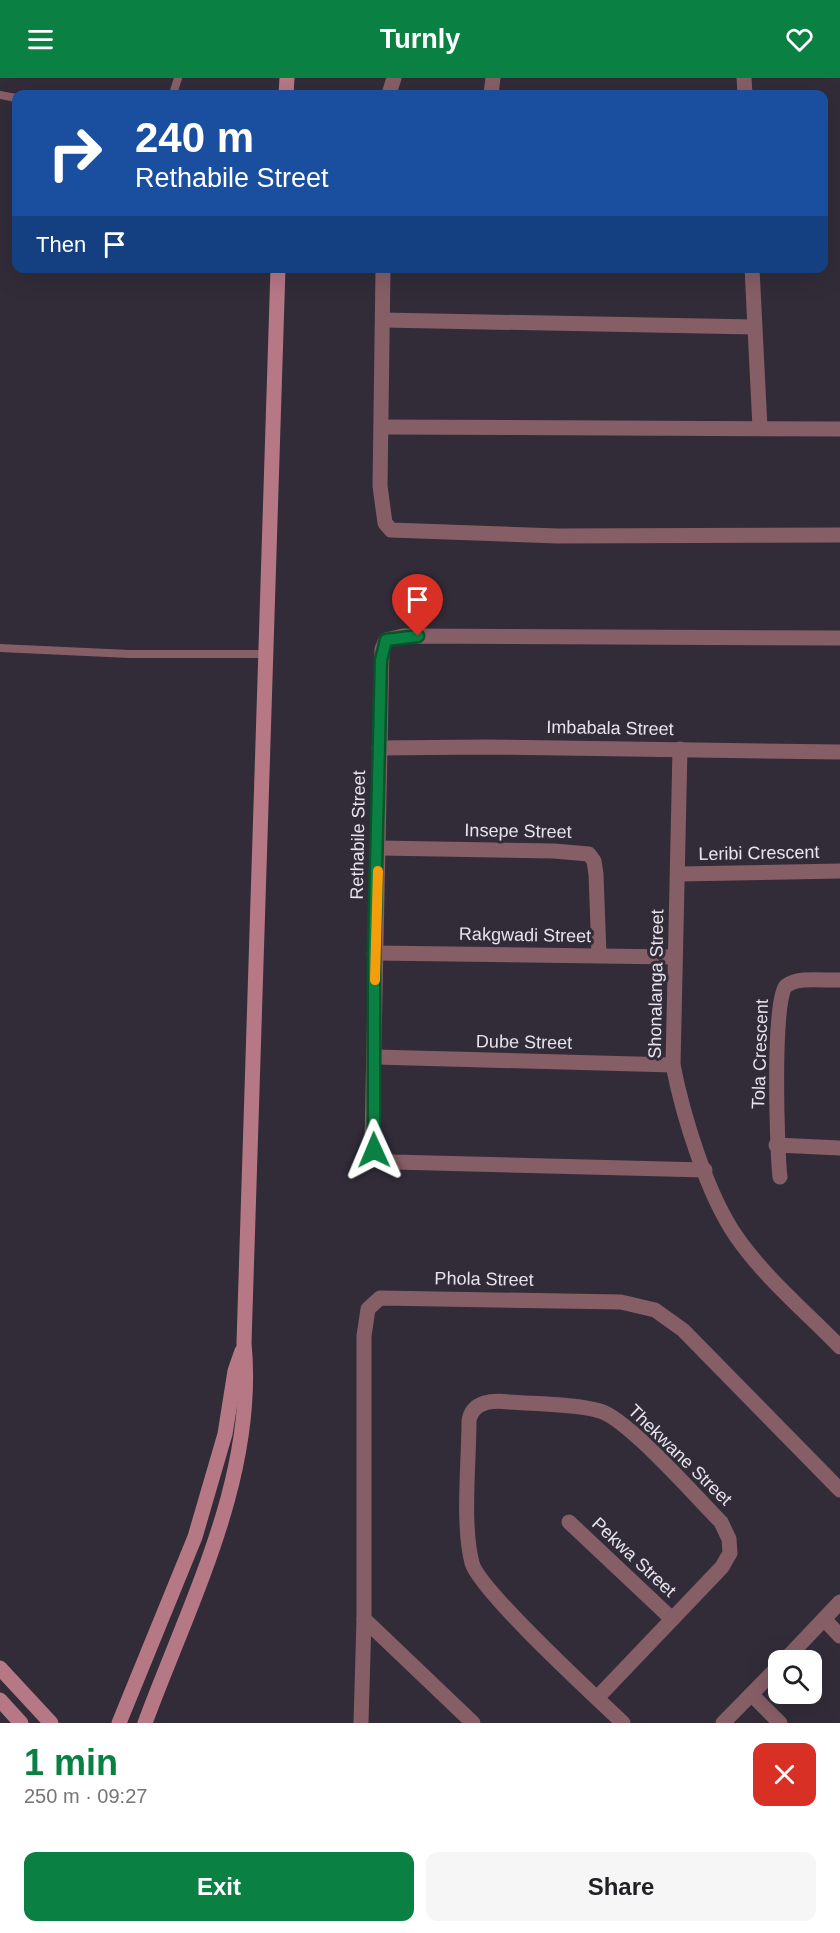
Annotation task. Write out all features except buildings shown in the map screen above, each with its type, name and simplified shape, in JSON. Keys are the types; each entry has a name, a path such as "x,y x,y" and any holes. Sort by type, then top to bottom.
{"main road":[{"path":"145,1723 225,1508 244,1412 244,1343 278,273"},
{"path":"119,1723 195,1537 225,1434 235,1371 244,1343"},
{"path":"0,1668 52,1723"},
{"path":"0,1700 21,1723"}],"street":[{"path":"383,273 381,498 385,523 391,530 558,536 840,535"},
{"path":"752,273 760,428"},
{"path":"383,320 754,327"},
{"path":"383,427 840,429"},
{"name":"Rethabile Street","path":"705,1170 383,1161 376,1155 372,1140 375,1057 374,953 379,848 382,649 386,640 391,638 418,636 840,638"},
{"name":"Imbabala Street","path":"379,748 680,748 840,752"},
{"name":"Shonalanga Street","path":"680,748 673,1065 705,1170 722,1213 758,1265 840,1347"},
{"name":"Insepe Street","path":"379,848 579,852 589,855 594,861 596,874 599,955"},
{"name":"Leribi Crescent","path":"679,874 840,871"},
{"name":"Rakgwadi Street","path":"374,953 674,957"},
{"name":"Tola Crescent","path":"780,1177 776,1145 777,1024 781,993 785,987 797,982 840,980"},
{"name":"Dube Street","path":"375,1057 673,1065"},
{"path":"776,1145 840,1148"},
{"name":"Phola Street","path":"361,1723 364,1619 365,1318 371,1304 380,1298 621,1302 655,1310 683,1330 840,1490"},
{"name":"Thekwane Street","path":"597,1698 728,1558 730,1544 721,1522 611,1415 588,1408 505,1401 477,1406 469,1421 468,1509 474,1569 500,1601 597,1698 623,1723"},
{"name":"Pekwa Street","path":"569,1522 672,1619"},
{"path":"795,1650 840,1602"},
{"path":"364,1619 473,1723"},
{"path":"824,1619 840,1636"},
{"path":"723,1723 768,1678"},
{"path":"752,1695 780,1723"}],"lane":[{"path":"0,648 129,654 267,654"}],"slow traffic":[{"path":"375,980 378,871"}],"route":[{"path":"374,1150 372,1140 375,1057 374,953 379,848 381,660 386,640 403,636 418,636"}]}
